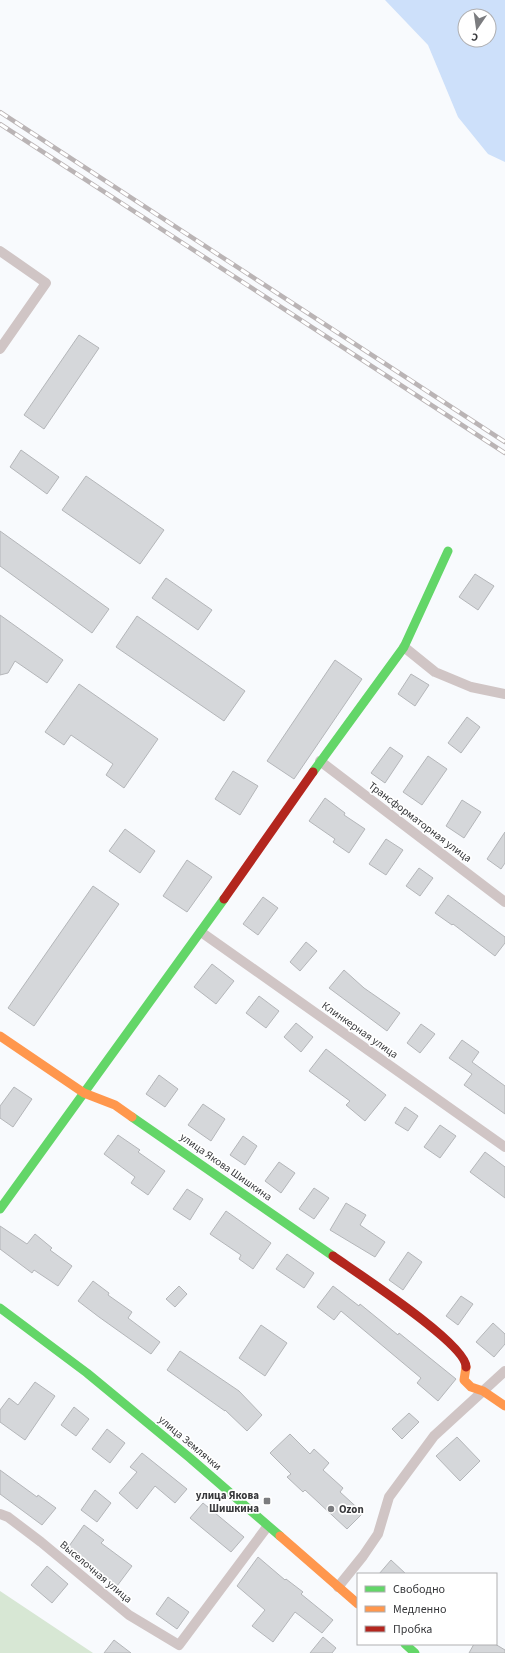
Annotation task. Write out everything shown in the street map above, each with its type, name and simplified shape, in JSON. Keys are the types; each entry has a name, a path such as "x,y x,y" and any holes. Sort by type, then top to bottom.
{"street":[{"path":"0,251 46,283 0,349"},
{"path":"0,1209 201,932 320,761 404,647 448,551"},
{"path":"404,647 435,672 471,687 505,694"},
{"name":"Трансформаторная улица","path":"320,761 505,902"},
{"name":"Клинкерная улица","path":"201,932 505,1147"},
{"path":"0,1036 84,1094"},
{"name":"улица Якова Шишкина","path":"84,1094 115,1105 411,1310 460,1353 466,1364 464,1380 471,1387 483,1391 505,1406"},
{"name":"улица Землячки","path":"0,1308 87,1373 195,1463 357,1603"},
{"path":"338,1586 363,1556 378,1534 389,1498 434,1436 505,1371"},
{"name":"Выселочная улица","path":"0,1514 8,1517 41,1542 129,1615 179,1645 267,1526"},
{"path":"406,1645 415,1653"}],"green space":[{"path":"0,1591 93,1653 0,1653"}],"water":[{"path":"385,0 505,0 505,162 488,154 458,117 428,45"}],"building":[{"path":"79,335 99,348 44,429 24,415"},
{"path":"21,450 59,477 47,494 10,467"},
{"path":"86,476 164,530 140,564 62,510"},
{"path":"0,531 109,609 92,633 0,566"},
{"path":"475,574 494,586 478,610 459,597"},
{"path":"166,578 212,610 198,630 152,598"},
{"path":"0,615 63,660 47,683 15,661 8,673 0,675"},
{"path":"137,616 245,691 224,721 116,647"},
{"path":"335,660 362,679 294,779 267,761"},
{"path":"411,674 429,685 415,706 398,694"},
{"path":"79,684 158,739 124,788 106,775 113,764 71,735 64,745 45,732"},
{"path":"467,717 480,727 461,753 448,743"},
{"path":"390,747 403,756 385,783 371,773"},
{"path":"428,756 447,769 422,805 403,792"},
{"path":"233,771 258,786 240,815 215,799"},
{"path":"325,798 345,813 344,815 365,829 349,853 333,842 335,839 309,821"},
{"path":"462,800 481,812 464,838 446,826"},
{"path":"125,829 155,851 140,873 109,851"},
{"path":"505,832 505,863 501,869 487,859"},
{"path":"386,839 403,850 386,875 369,864"},
{"path":"187,860 212,877 187,912 163,896"},
{"path":"419,868 433,878 420,896 406,886"},
{"path":"93,886 119,904 34,1026 8,1008"},
{"path":"448,895 505,937 505,943 495,956 453,924 452,925 435,913"},
{"path":"263,897 278,908 258,935 243,924"},
{"path":"306,942 317,951 300,971 290,962"},
{"path":"212,964 234,981 216,1004 194,987"},
{"path":"344,970 364,988 400,1013 387,1031 329,988"},
{"path":"259,996 279,1011 266,1028 246,1013"},
{"path":"296,1023 313,1037 301,1052 284,1037"},
{"path":"421,1024 435,1034 420,1053 407,1043"},
{"path":"462,1040 479,1052 472,1062 505,1086 505,1114 464,1085 472,1074 449,1058"},
{"path":"326,1049 386,1095 365,1121 346,1105 350,1101 309,1071"},
{"path":"159,1075 178,1089 165,1107 146,1094"},
{"path":"14,1087 32,1099 13,1127 0,1118 0,1106"},
{"path":"203,1104 225,1119 211,1141 188,1125"},
{"path":"405,1107 418,1116 408,1131 395,1123"},
{"path":"440,1125 456,1136 440,1158 424,1147"},
{"path":"118,1135 140,1150 138,1152 165,1171 148,1195 131,1183 135,1177 104,1154"},
{"path":"243,1136 257,1146 245,1165 230,1155"},
{"path":"485,1152 505,1167 505,1198 470,1172"},
{"path":"279,1162 295,1173 281,1193 265,1181"},
{"path":"314,1188 329,1198 314,1219 299,1209"},
{"path":"187,1189 203,1199 190,1220 173,1209"},
{"path":"346,1203 366,1215 360,1225 385,1242 375,1257 330,1230"},
{"path":"226,1211 271,1243 253,1269 239,1259 241,1255 210,1234"},
{"path":"0,1226 27,1244 35,1234 52,1248 50,1250 72,1266 58,1286 34,1270 32,1273 0,1249"},
{"path":"408,1252 422,1262 403,1290 389,1280"},
{"path":"287,1254 314,1273 304,1288 276,1269"},
{"path":"93,1281 109,1293 108,1295 132,1312 128,1318 160,1342 151,1354 78,1301"},
{"path":"179,1286 187,1294 175,1307 166,1299"},
{"path":"333,1286 359,1306 360,1304 398,1335 399,1333 456,1379 438,1401 417,1383 421,1378 341,1311 334,1320 317,1307"},
{"path":"461,1296 473,1304 458,1325 446,1316"},
{"path":"493,1323 505,1334 505,1344 494,1357 476,1342"},
{"path":"261,1325 287,1343 265,1376 239,1358"},
{"path":"180,1351 239,1391 262,1415 247,1431 225,1410 167,1370"},
{"path":"35,1382 55,1396 25,1440 0,1422 0,1410 9,1398 18,1405"},
{"path":"74,1407 89,1419 76,1436 61,1425"},
{"path":"409,1413 419,1422 402,1439 392,1429"},
{"path":"107,1429 125,1443 110,1463 92,1449"},
{"path":"290,1434 310,1454 314,1449 329,1463 323,1470 343,1488 340,1492 363,1513 347,1529 305,1490 303,1492 287,1477 291,1474 270,1453"},
{"path":"457,1437 480,1461 460,1481 436,1456"},
{"path":"142,1453 187,1489 175,1503 155,1486 137,1509 119,1493 137,1472 130,1467"},
{"path":"0,1470 37,1497 38,1495 56,1508 42,1525 0,1494"},
{"path":"95,1490 111,1503 97,1522 81,1510"},
{"path":"203,1503 244,1537 231,1552 190,1518"},
{"path":"84,1525 104,1540 101,1543 132,1566 117,1586 67,1549"},
{"path":"258,1557 285,1580 286,1579 303,1592 301,1594 333,1620 322,1633 295,1612 273,1642 252,1626 265,1610 237,1586"},
{"path":"391,1560 405,1573 380,1573"},
{"path":"47,1566 68,1584 52,1603 31,1585"},
{"path":"168,1597 189,1612 177,1629 156,1614"},
{"path":"323,1637 336,1648 332,1653 310,1653"},
{"path":"114,1640 131,1653 104,1653"},
{"path":"473,1645 497,1645 505,1650 505,1653 469,1653"}],"railway":[{"path":"0,112 505,442"},
{"path":"0,124 505,453"}],"traffic: fast":[{"path":"313,772 404,647 448,551"},
{"path":"0,1209 224,899"},
{"path":"132,1117 333,1256"},
{"path":"0,1308 87,1373 190,1458 280,1536"},
{"path":"406,1645 415,1653"}],"traffic: slow":[{"path":"0,1036 84,1093 115,1105 132,1117"},
{"path":"466,1367 464,1380 471,1387 483,1391 505,1406"},
{"path":"280,1536 357,1603"}],"traffic: jam":[{"path":"224,899 313,772"},
{"path":"333,1256 408,1308 430,1326 449,1342 461,1356 466,1367"}],"place":[{"name":"улица Якова Шишкина","path":"267,1501"},
{"name":"Ozon","path":"331,1509"}]}
